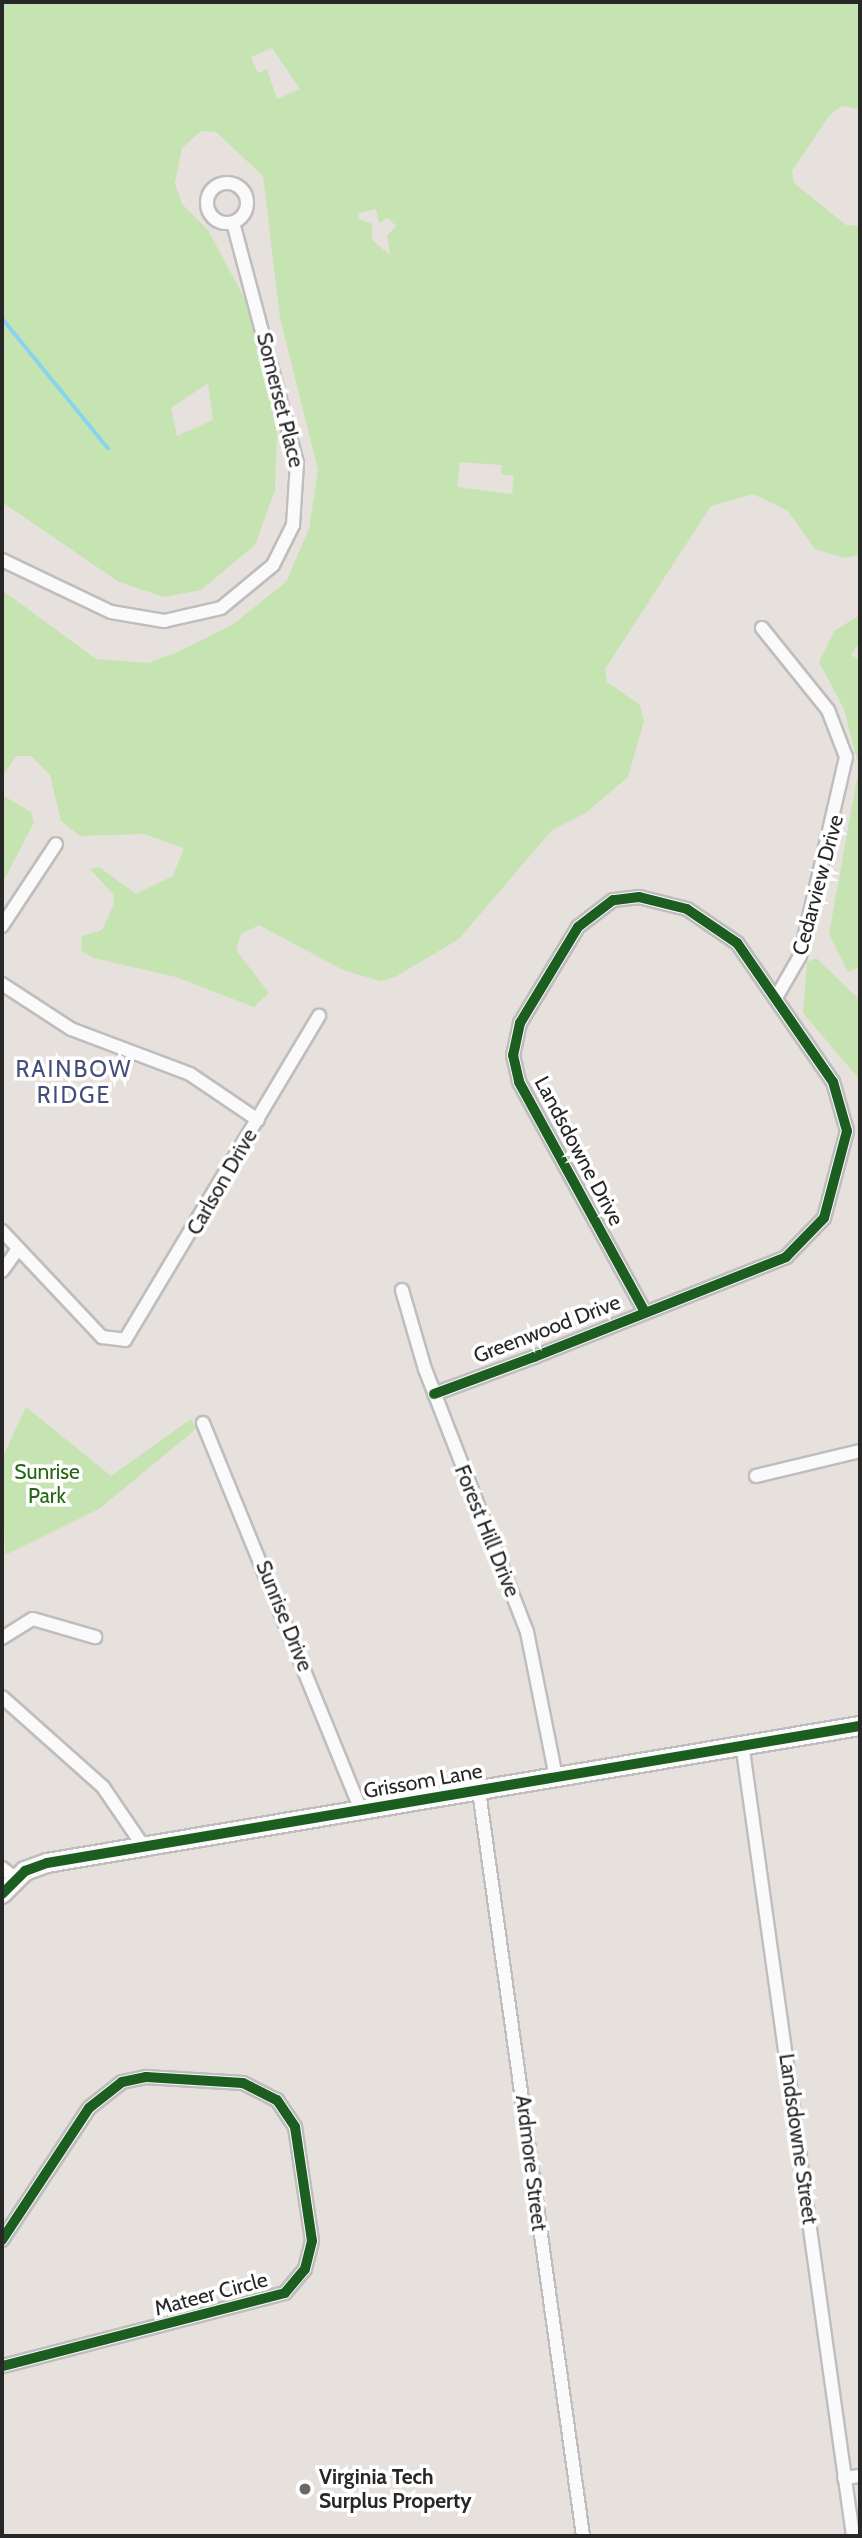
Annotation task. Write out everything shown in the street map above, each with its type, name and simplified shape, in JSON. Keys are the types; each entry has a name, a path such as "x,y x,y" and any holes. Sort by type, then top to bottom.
{"street":[{"name":"Somerset Place","path":"2,560 111,612 164,621 221,608 273,565 293,525 297,463 234,226"},
{"name":"Cedarview Drive","path":"762,628 828,710 846,757 800,956 777,996"},
{"path":"2,926 56,844"},
{"name":"Landsdowne Drive","path":"645,1312 519,1082 513,1055 520,1023 578,927 624,898 672,903 704,918 750,956 777,996"},
{"path":"2,984 71,1029 190,1074 258,1120"},
{"name":"Greenwood Drive","path":"434,1394 645,1312 804,1245 828,1210 846,1145 845,1114 833,1082 777,996"},
{"name":"Carlson Drive","path":"19,1249 102,1337 119,1341 132,1332 319,1016"},
{"path":"845,1114 860,1114"},
{"path":"2,1231 19,1249 2,1271"},
{"name":"Forest Hill Drive","path":"402,1290 434,1394 527,1632 556,1777"},
{"name":"Sunrise Drive","path":"203,1423 361,1811"},
{"path":"756,1476 860,1451"},
{"path":"2,1638 33,1619 95,1637"},
{"path":"2,1697 103,1787 144,1847"},
{"name":"Grissom Lane","path":"2,1894 9,1873 47,1863 479,1791 742,1743 860,1726"},
{"name":"Landsdowne Street","path":"742,1743 853,2536"},
{"name":"Ardmore Street","path":"479,1791 583,2536"},
{"name":"Mateer Circle","path":"2,2240 89,2108 122,2082 146,2077 243,2083 277,2100 295,2127 312,2241 305,2269 285,2293 2,2366"},
{"path":"844,2478 860,2476"}],"green space":[{"path":"2,2 860,2 860,109 841,106 829,116 792,171 794,183 846,225 860,226 860,555 844,558 815,549 788,511 753,494 711,506 605,669 607,682 640,705 644,721 628,777 587,812 551,831 459,939 395,977 380,981 343,970 259,925 241,934 236,950 269,993 254,1007 176,977 94,958 81,951 82,936 102,930 114,904 113,894 90,869 99,867 136,894 173,876 184,848 144,834 80,836 61,821 50,775 31,756 16,756 2,777 2,590 96,659 148,663 178,652 232,625 286,582 309,529 318,470 280,318 263,176 216,132 201,131 182,148 175,183 182,204 208,230 249,307 277,429 275,490 255,545 201,590 164,597 119,582 2,502","holes":["272,48 300,89 277,99 267,69 258,73 251,57","376,209 379,223 388,218 396,226 387,236 390,255 372,240 372,224 359,219 358,213","208,383 213,420 177,436 171,408","460,462 502,465 501,474 514,476 512,494 457,487"]},
{"path":"860,615 860,642 851,655 860,660 860,967 848,972 829,934 859,767 844,709 819,662 834,631"},
{"path":"2,795 31,812 34,822 2,884"},
{"path":"816,958 860,1000 860,1080 803,1013 807,962"},
{"name":"Sunrise Park","path":"26,1407 111,1476 191,1419 196,1429 99,1509 5,1555 2,1459"}],"waterway":[{"path":"2,318 108,448"}],"cycle path":[{"path":"434,1394 534,1357 786,1257 824,1218 847,1131 833,1082 737,943 687,909 639,897 613,900 578,927 520,1023 513,1055 519,1082 645,1312"},
{"path":"2,1894 25,1871 47,1863 860,1726"},
{"path":"2,2240 89,2108 122,2082 146,2077 243,2083 277,2100 295,2127 312,2241 305,2269 285,2293 2,2366"}],"place":[{"name":"Virginia Tech Surplus Property","path":"305,2489"}],"district":[{"name":"RAINBOW RIDGE","path":"74,1082"}]}
